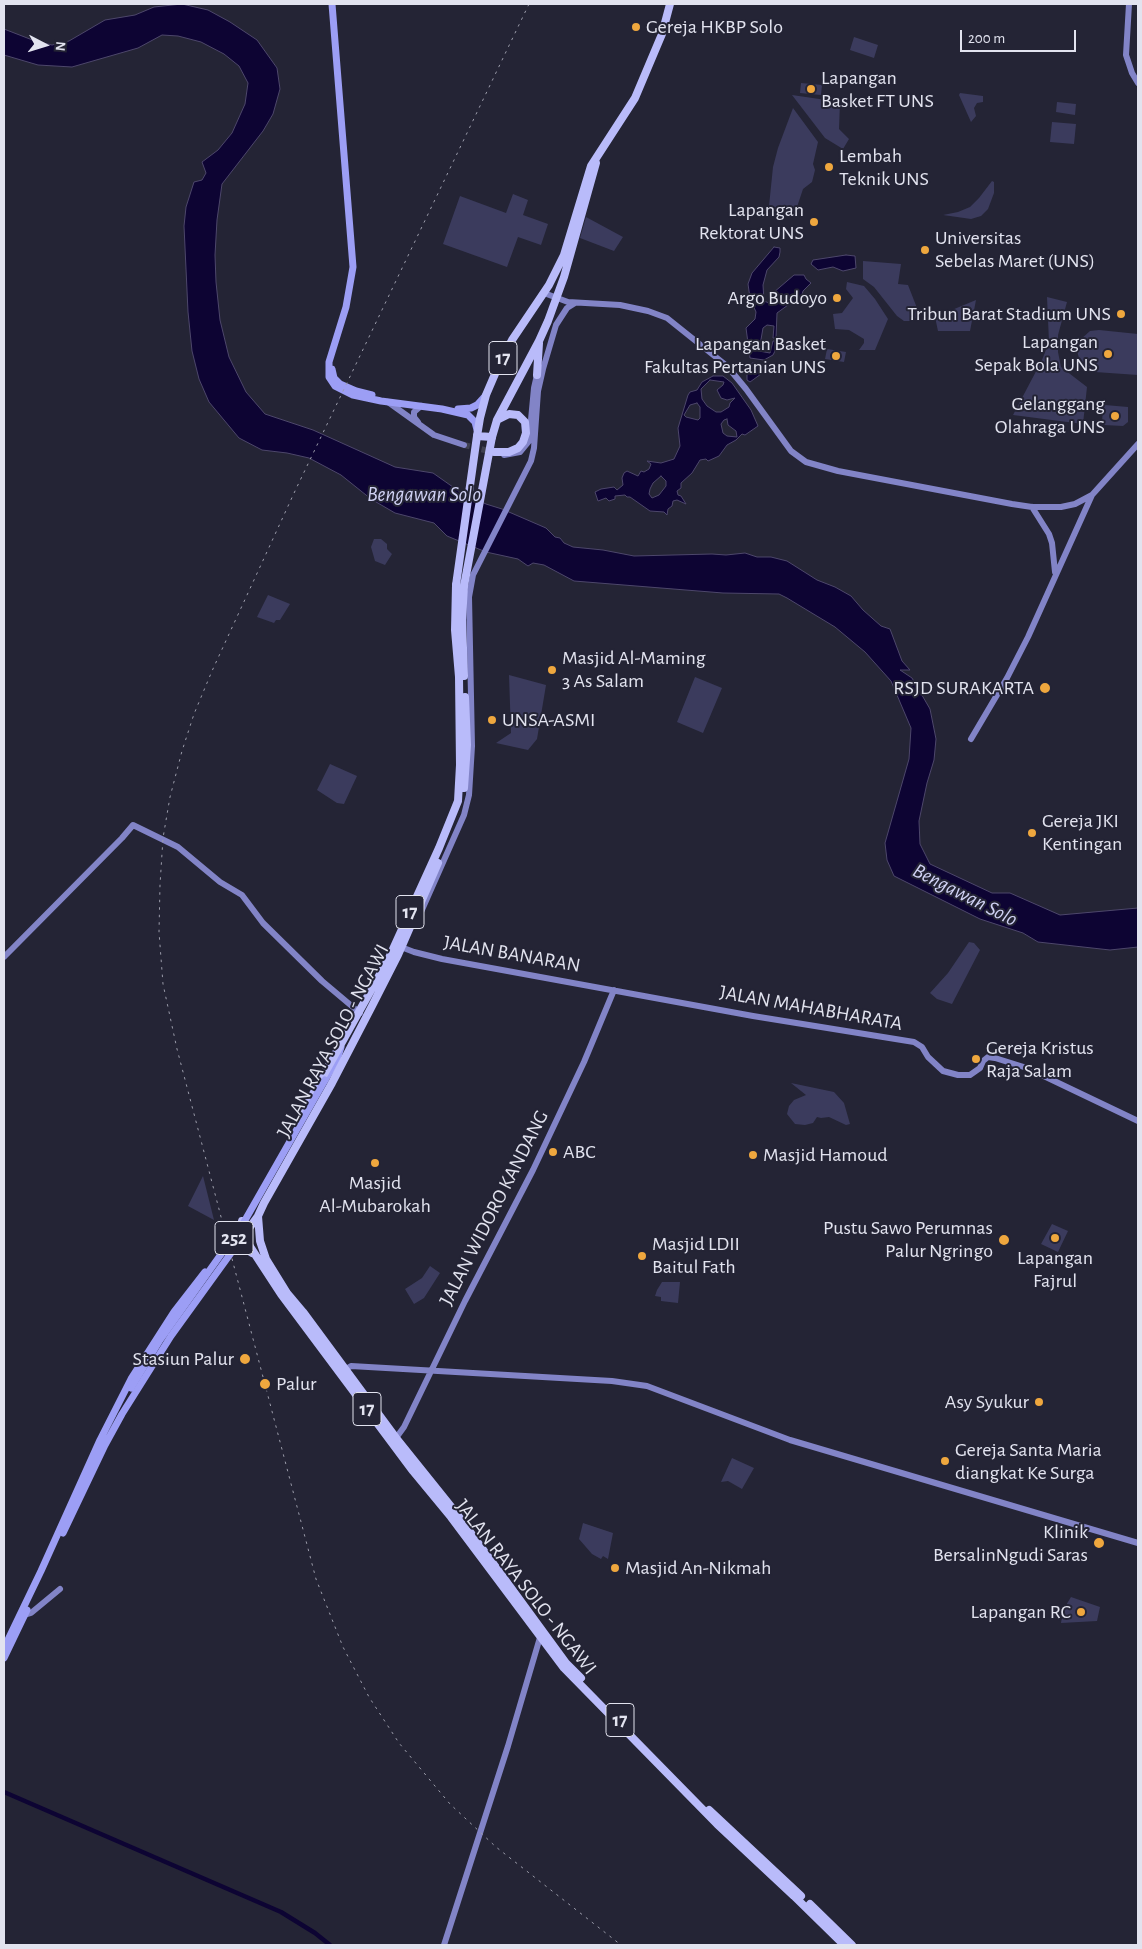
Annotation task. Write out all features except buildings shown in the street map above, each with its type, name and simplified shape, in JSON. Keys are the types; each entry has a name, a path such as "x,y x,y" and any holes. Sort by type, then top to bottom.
{"highway":[{"name":"17","path":"460,585 477,433 486,395 508,348 544,293 568,246 591,166 635,98 662,34 670,4"},
{"name":"17","path":"460,585 497,420 559,299 596,163 595,160"},
{"path":"548,321 556,325"},
{"path":"536,375 539,341"},
{"path":"494,452 509,452 518,448 523,442 527,430 523,419 514,414 505,415 497,420"},
{"path":"477,433 492,438"},
{"name":"JALAN RAYA SOLO - NGAWI","path":"460,585 465,628 468,767 464,794 455,830 403,947 350,1050 258,1216 260,1240 266,1259 287,1293 396,1438 457,1514 541,1634"},
{"name":"JALAN RAYA SOLO - NGAWI","path":"460,585 455,630 460,700 460,786 458,801 450,824 389,958 360,1013 242,1218 241,1226 256,1257 321,1349 412,1471 541,1634 640,1741 796,1894 852,1945"},
{"path":"255,1197 258,1203 264,1203"},
{"path":"244,1234 258,1216 256,1209 249,1208"},
{"path":"234,1248 245,1248 256,1257"},
{"name":"JALAN RAYA SOLO - NGAWI","path":"796,1894 844,1945"}],"main road":[{"path":"332,4 353,266 346,307 334,349 332,372 340,384 350,389 387,400 468,415 475,422 477,433"},
{"path":"442,409 471,408 477,405 486,395"},
{"name":"17","path":"327,1081 341,1046"},
{"name":"17","path":"327,1081 344,1055 350,1050"},
{"name":"252","path":"111,1426 160,1340 249,1215 327,1081"},
{"name":"252","path":"4,1658 131,1379 174,1312 242,1218"},
{"name":"252","path":"111,1426 171,1336 244,1234"},
{"path":"206,1270 210,1269 214,1276"},
{"name":"252","path":"4,1648 22,1616"}],"street":[{"path":"1129,4 1126,56 1138,83"},
{"path":"544,293 575,303 620,305 667,318 727,366 746,389 790,451 806,462 838,471 1032,507 1052,508 1069,506 1092,495"},
{"path":"494,452 505,455 520,452 533,435 538,392 556,325 567,308 575,303"},
{"path":"465,628 470,586 475,571 531,461 536,375 543,369"},
{"path":"387,400 434,435 464,445"},
{"path":"422,406 417,408 414,417 422,427"},
{"path":"971,739 1018,658 1092,495 1138,444"},
{"path":"1032,507 1049,534 1052,543 1055,574"},
{"path":"4,957 122,838 133,824 178,846 220,882 236,890 248,902 255,914 290,950 344,1001 360,1013"},
{"name":"JALAN BANARAN","path":"403,947 456,961 614,990"},
{"name":"JALAN MAHABHARATA","path":"614,990 817,1027 910,1041 922,1047 928,1057 943,1071 962,1076 974,1073 980,1068 983,1061 991,1057 1018,1065 1138,1121"},
{"name":"JALAN WIDORO KANDANG","path":"396,1438 404,1427 555,1123 614,990"},
{"path":"346,1369 351,1366 612,1381 647,1386 662,1390 790,1440 1138,1544"},
{"path":"22,1616 32,1612 60,1589"},
{"path":"444,1945 508,1746 541,1634"}],"shaded area":[{"path":"854,37 878,45 874,58 850,50"},
{"name":"Lapangan Basket FT UNS","path":"801,83 822,85 821,95 800,93"},
{"path":"960,93 983,96 983,102 977,103 974,108 976,116 971,122 959,95"},
{"path":"792,95 840,102 839,129 849,139 843,149 825,138"},
{"path":"1057,102 1076,104 1075,115 1056,112"},
{"path":"793,108 818,142 813,164 815,170 812,182 803,189 796,210 793,212 769,206 773,167"},
{"path":"1052,122 1076,124 1074,144 1050,142"},
{"path":"992,181 994,182 994,193 988,209 981,216 971,219 943,215 970,207"},
{"path":"513,194 528,200 523,215 548,224 541,245 518,237 507,267 443,244 460,196 506,213"},
{"path":"586,217 623,237 614,251 580,238"},
{"path":"863,261 901,264 898,284 908,285 921,315 911,321 904,321 897,316 874,287 863,279"},
{"path":"847,282 864,286 888,319 875,350 859,350 864,343 864,339 849,330 835,329 833,314 842,313 853,298 846,289"},
{"path":"1047,297 1067,302 1058,335 1058,352 1061,367 1087,387 1083,424 1013,415 1042,360 1049,342"},
{"path":"976,300 970,331 938,331 935,317"},
{"name":"Lapangan Sepak Bola UNS","path":"1099,330 1138,334 1138,375 1095,372 1081,365 1077,351 1080,340 1090,331"},
{"name":"Lapangan Basket Fakultas Pertanian UNS","path":"827,349 846,352 844,362 825,359"},
{"name":"Gelanggang Olahraga UNS","path":"1105,405 1128,407 1128,422 1123,426 1104,425 1102,423 1103,407"},
{"path":"374,539 381,539 387,544 387,549 392,554 385,565 375,561 371,547"},
{"path":"268,595 290,604 280,620 276,620 274,623 257,617"},
{"path":"509,675 546,685 537,739 528,750 496,743 511,733"},
{"path":"695,677 722,688 703,733 677,722"},
{"path":"330,764 357,776 344,804 337,803 317,790"},
{"path":"969,942 974,943 980,950 952,1004 937,999 930,993 948,973"},
{"path":"791,1083 834,1092 844,1103 850,1124 846,1125 829,1117 817,1117 813,1123 805,1125 795,1124 787,1114 789,1106 794,1100 806,1095"},
{"path":"203,1176 214,1220 188,1206"},
{"name":"Lapangan Fajrul","path":"1052,1224 1068,1231 1058,1252 1041,1244"},
{"path":"430,1266 440,1273 424,1298 414,1304 405,1289 422,1278"},
{"path":"662,1282 680,1282 678,1303 661,1301 661,1297 655,1296"},
{"path":"732,1458 754,1468 742,1489 728,1481 721,1482"},
{"path":"583,1523 613,1533 608,1559 603,1556 601,1559 592,1554 579,1539"},
{"name":"Lapangan RC","path":"1071,1597 1100,1607 1097,1621 1061,1623 1063,1610"}],"water":[{"name":"Bengawan Solo","path":"182,4 208,10 257,40 277,68 280,89 273,114 263,131 222,184 215,255 220,320 229,357 246,392 265,414 313,430 395,467 433,473 460,492 546,528 555,537 560,538 564,543 573,547 634,556 745,553 757,557 771,557 787,561 817,580 851,596 881,626 890,629 902,661 910,670 900,670 912,678 930,709 936,739 934,760 919,821 920,844 930,864 992,893 1010,893 1060,915 1138,908 1138,947 1110,950 1038,942 1023,933 980,919 894,876 887,860 885,843 909,759 911,728 891,681 865,652 835,627 787,598 779,594 723,593 574,581 544,565 533,563 528,566 518,559 486,552 447,536 434,523 395,513 371,499 341,475 309,458 262,450 239,438 209,402 199,379 192,351 188,312 184,226 186,207 194,182 202,180 206,173 202,162 218,150 232,133 245,104 248,83 239,66 224,54 201,42 178,36 162,35 138,48 72,67 38,65 4,55 4,29 35,41 52,45 69,41 105,20 135,15 154,7"},
{"path":"774,247 780,248 780,252 779,257 767,270 763,285 764,301 769,303 773,293 794,275 804,275 811,283 803,291 801,299 777,313 776,338 773,338 774,326 767,325 763,328 759,351 770,353 773,341 775,341 773,355 764,360 750,358 746,328 755,319 756,312 750,298 748,284 752,273"},
{"path":"846,255 855,256 856,268 843,271 833,267 818,270 811,264 813,260"},
{"path":"753,363 765,365 766,367 761,374 750,382 747,380 747,365"},
{"path":"713,376 723,376 732,383 751,410 758,426 745,435 742,434 727,445 719,456 708,461 706,459 700,460 692,473 681,483 681,488 677,491 686,504 677,500 673,501 667,515 664,512 650,511 625,495 615,496 615,499 609,501 606,498 598,501 595,492 614,487 617,490 623,485 622,478 627,471 638,476 641,471 644,472 649,469 651,464 647,461 661,463 674,459 680,446 678,428 688,395 690,392 697,390 702,382","holes":["710,380 724,382 717,390 721,398 727,400 735,398 729,407 721,412 716,412 707,406 702,399 701,389","697,403 700,407 700,418 698,420 684,415 690,405","727,419 728,425 736,431 737,437 727,436 723,433 721,424","661,476 666,481 666,486 659,495 652,498 649,494 653,483"]}],"waterway":[{"path":"4,1792 281,1912 315,1933 330,1945"}],"tunnel":[{"path":"464,445 493,452"}],"railway":[{"path":"529,4 295,491 194,714 170,797 163,838 159,932 163,984 177,1049 316,1579 343,1647 369,1697 399,1743 450,1804 496,1847 621,1945"}],"place":[{"name":"Gereja HKBP Solo","path":"636,27"},
{"name":"Lapangan Basket FT UNS","path":"811,89"},
{"name":"Lembah Teknik UNS","path":"829,167"},
{"name":"Lapangan Rektorat UNS","path":"814,222"},
{"name":"Universitas Sebelas Maret (UNS)","path":"925,250"},
{"name":"Argo Budoyo","path":"837,298"},
{"name":"Tribun Barat Stadium UNS","path":"1121,314"},
{"name":"Lapangan Sepak Bola UNS","path":"1108,354"},
{"name":"Lapangan Basket Fakultas Pertanian UNS","path":"836,356"},
{"name":"Gelanggang Olahraga UNS","path":"1115,416"},
{"name":"Masjid Al-Maming 3 As Salam","path":"552,670"},
{"name":"RSJD SURAKARTA","path":"1045,688"},
{"name":"UNSA-ASMI","path":"492,720"},
{"name":"Gereja JKI Kentingan","path":"1032,833"},
{"name":"Gereja Kristus Raja Salam","path":"976,1059"},
{"name":"ABC","path":"553,1152"},
{"name":"Masjid Hamoud","path":"753,1155"},
{"name":"Masjid Al-Mubarokah","path":"375,1163"},
{"name":"Lapangan Fajrul","path":"1055,1238"},
{"name":"Pustu Sawo Perumnas Palur Ngringo","path":"1004,1240"},
{"name":"Masjid LDII Baitul Fath","path":"642,1256"},
{"name":"Stasiun Palur","path":"245,1359"},
{"name":"Palur","path":"265,1384"},
{"name":"Asy Syukur","path":"1039,1402"},
{"name":"Gereja Santa Maria diangkat Ke Surga","path":"945,1461"},
{"name":"Klinik BersalinNgudi Saras","path":"1099,1543"},
{"name":"Masjid An-Nikmah","path":"615,1568"},
{"name":"Lapangan RC","path":"1081,1612"}]}
